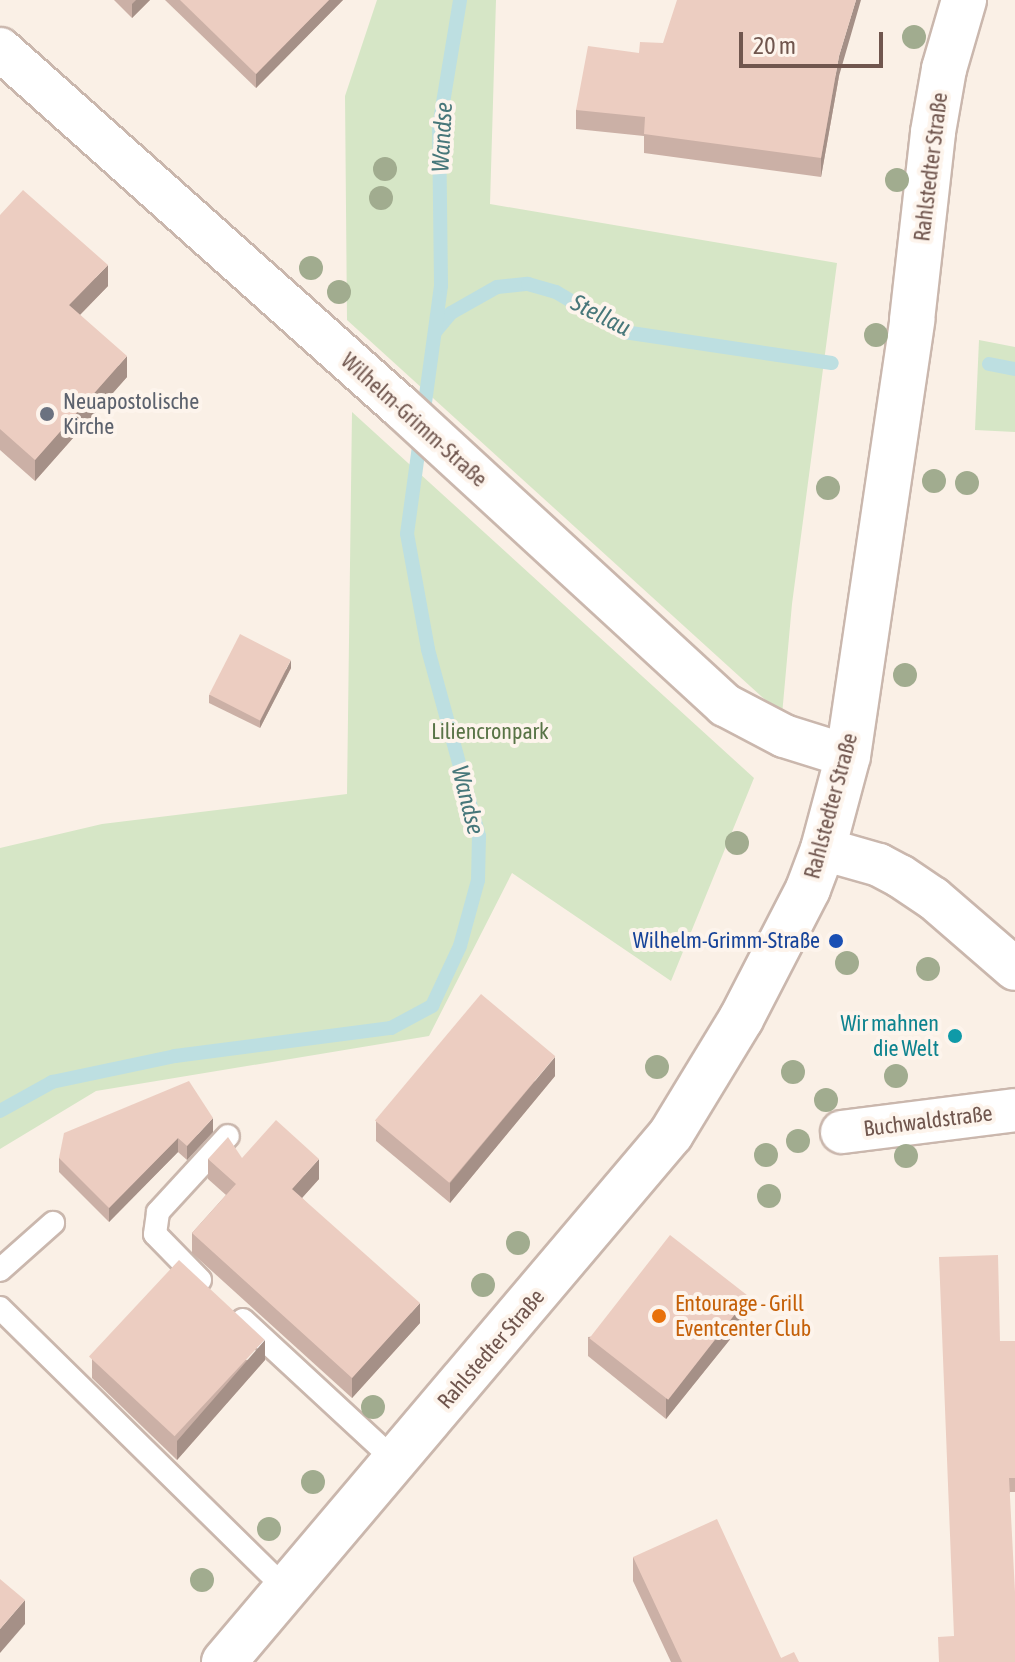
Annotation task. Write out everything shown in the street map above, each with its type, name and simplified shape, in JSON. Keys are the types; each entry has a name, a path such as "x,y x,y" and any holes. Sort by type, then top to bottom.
{"main road":[{"name":"Rahlstedter Straße","path":"224,1662 671,1134 703,1087 782,944 823,849 848,756 912,320 933,132 944,69 964,0"}],"street":[{"name":"Wilhelm-Grimm-Straße","path":"0,49 436,438 725,705 784,736 848,756"},
{"path":"823,849 879,865 900,876 933,898 1015,969"},
{"name":"Buchwaldstraße","path":"842,1132 1015,1110"}],"lane":[{"path":"228,1136 158,1212 155,1234 166,1248 395,1461"},
{"path":"0,1270 53,1223"},
{"path":"0,1308 286,1589"}],"green space":[{"path":"377,0 496,0 490,204 837,263 792,604 782,715 347,320 345,96"},
{"path":"979,340 1015,347 1015,432 975,430"},
{"name":"Liliencronpark","path":"352,412 754,778 671,981 512,873 429,1036 96,1091 0,1149 0,848 102,824 347,794"}],"building":[{"path":"180,0 329,0 256,74"},
{"path":"677,0 856,0 839,56 821,158 644,134 645,117 576,110 588,46 639,53 640,42 663,43"},
{"path":"23,190 108,265 69,305 127,356 35,460 0,429 0,215"},
{"path":"240,634 291,660 260,720 209,695"},
{"path":"481,994 555,1056 449,1183 375,1120"},
{"path":"189,1081 213,1118 187,1146 178,1138 109,1208 59,1158 64,1133"},
{"path":"276,1120 319,1159 292,1189 420,1303 352,1378 192,1233 236,1184 208,1159 228,1137 242,1158"},
{"path":"670,1235 749,1297 668,1400 589,1338"},
{"path":"998,1255 1000,1341 1015,1341 1015,1478 1009,1478 1015,1662 939,1662 938,1637 954,1636 939,1257"},
{"path":"179,1260 265,1340 175,1436 89,1357"},
{"path":"717,1519 781,1658 794,1652 799,1662 682,1662 633,1557"},
{"path":"0,1579 25,1600 0,1629"}],"waterway":[{"name":"Wandse","path":"0,1111 52,1082 175,1056 391,1028 432,1006 460,946 478,880 479,836 428,649 407,534 441,285 439,127 460,0"},
{"name":"Stellau","path":"435,332 451,313 497,287 528,284 556,292 624,332 832,363"},
{"name":"Stellau","path":"989,364 1015,369"}],"place":[{"name":"Neuapostolische Kirche","path":"47,414"},
{"name":"Wilhelm-Grimm-Straße","path":"836,941"},
{"name":"Wir mahnen die Welt","path":"955,1036"},
{"name":"Entourage - Grill Eventcenter Club","path":"659,1316"}]}
